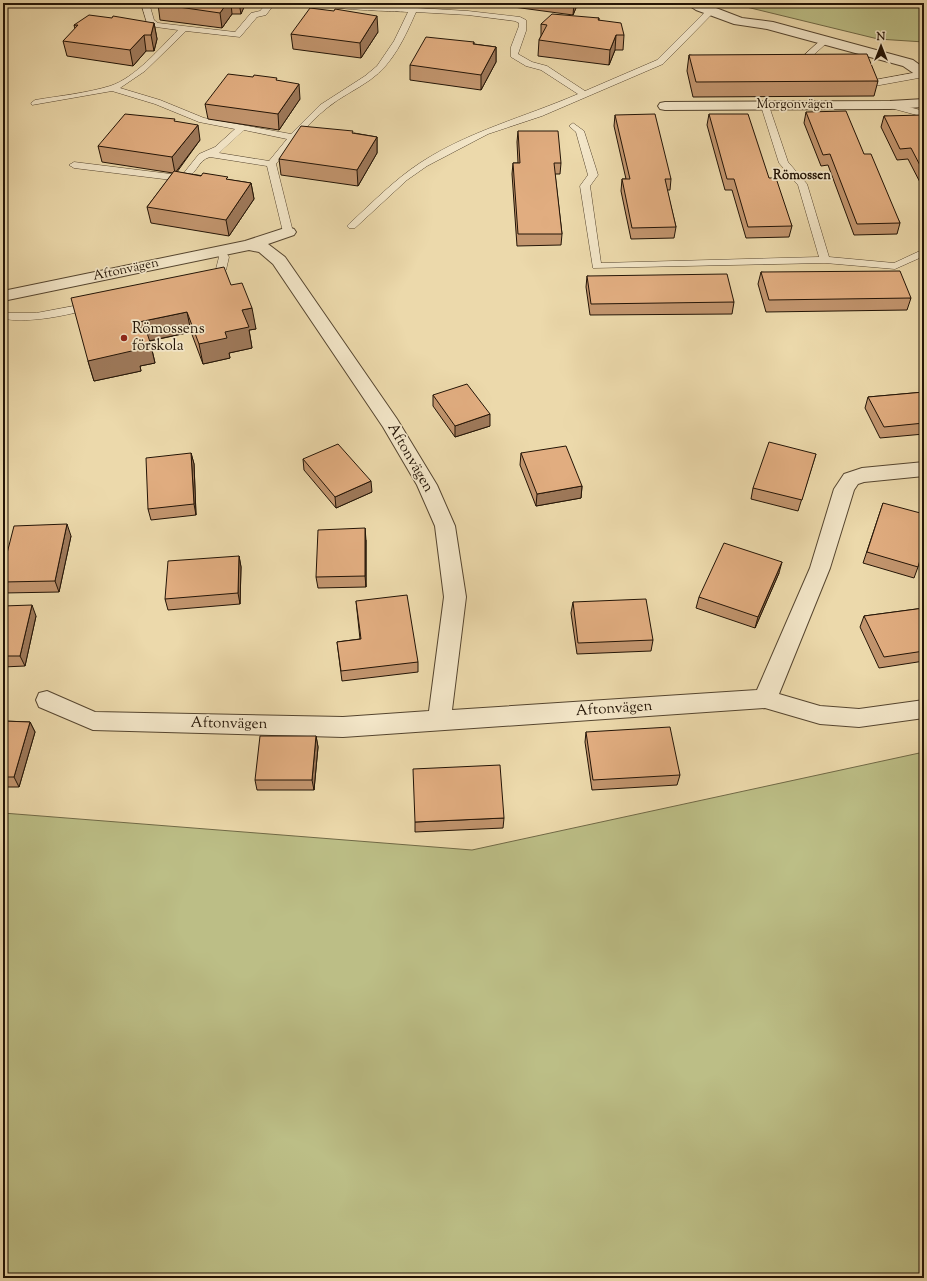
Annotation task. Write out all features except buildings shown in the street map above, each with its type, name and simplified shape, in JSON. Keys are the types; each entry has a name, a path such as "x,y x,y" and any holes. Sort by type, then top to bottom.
{"street":[{"path":"692,3 711,11 757,25 768,25 908,63 924,74"},
{"name":"Morgonvägen","path":"666,106 890,105 924,103"},
{"name":"Aftonvägen","path":"3,296 249,245 288,232"},
{"name":"Aftonvägen","path":"249,245 264,248 279,261 390,424 427,485 445,526 455,597 439,720"},
{"path":"765,700 820,568 844,489 851,479 862,475 924,469"},
{"name":"Aftonvägen","path":"47,700 93,721 343,727 765,700 820,715 859,718 924,708"}],"lane":[{"path":"145,3 150,21 156,24 237,35 254,15 263,13 271,3"},
{"path":"321,3 414,6 488,11 517,19 523,22 523,29 514,50 514,56 529,64 544,68 584,94"},
{"path":"271,164 293,137 330,101 374,74 396,42 411,16 414,6"},
{"path":"352,226 404,178 424,164 485,132 539,114 660,62 711,11"},
{"path":"35,103 113,88 138,74 184,29"},
{"path":"808,70 804,59 826,40"},
{"path":"869,84 924,74"},
{"path":"113,88 157,102 202,120 293,137"},
{"path":"890,105 924,114"},
{"path":"765,106 784,163 802,184 825,260"},
{"path":"573,126 580,131 592,175 585,186 597,266 825,260 895,266 924,252"},
{"path":"210,154 217,148 228,143 241,128"},
{"path":"74,165 180,178 186,176 202,156 210,154 271,164"},
{"path":"271,164 288,232"},
{"path":"196,283 221,270 224,257 220,250"},
{"path":"3,316 15,318 43,315 99,304"}],"green space":[{"path":"730,3 924,3 924,42 878,39"},
{"path":"924,752 924,1278 3,1278 3,813 472,850"}],"place":[{"name":"Römossens förskola","path":"124,338"}],"district":[{"name":"Römossen","path":"802,176"}]}
